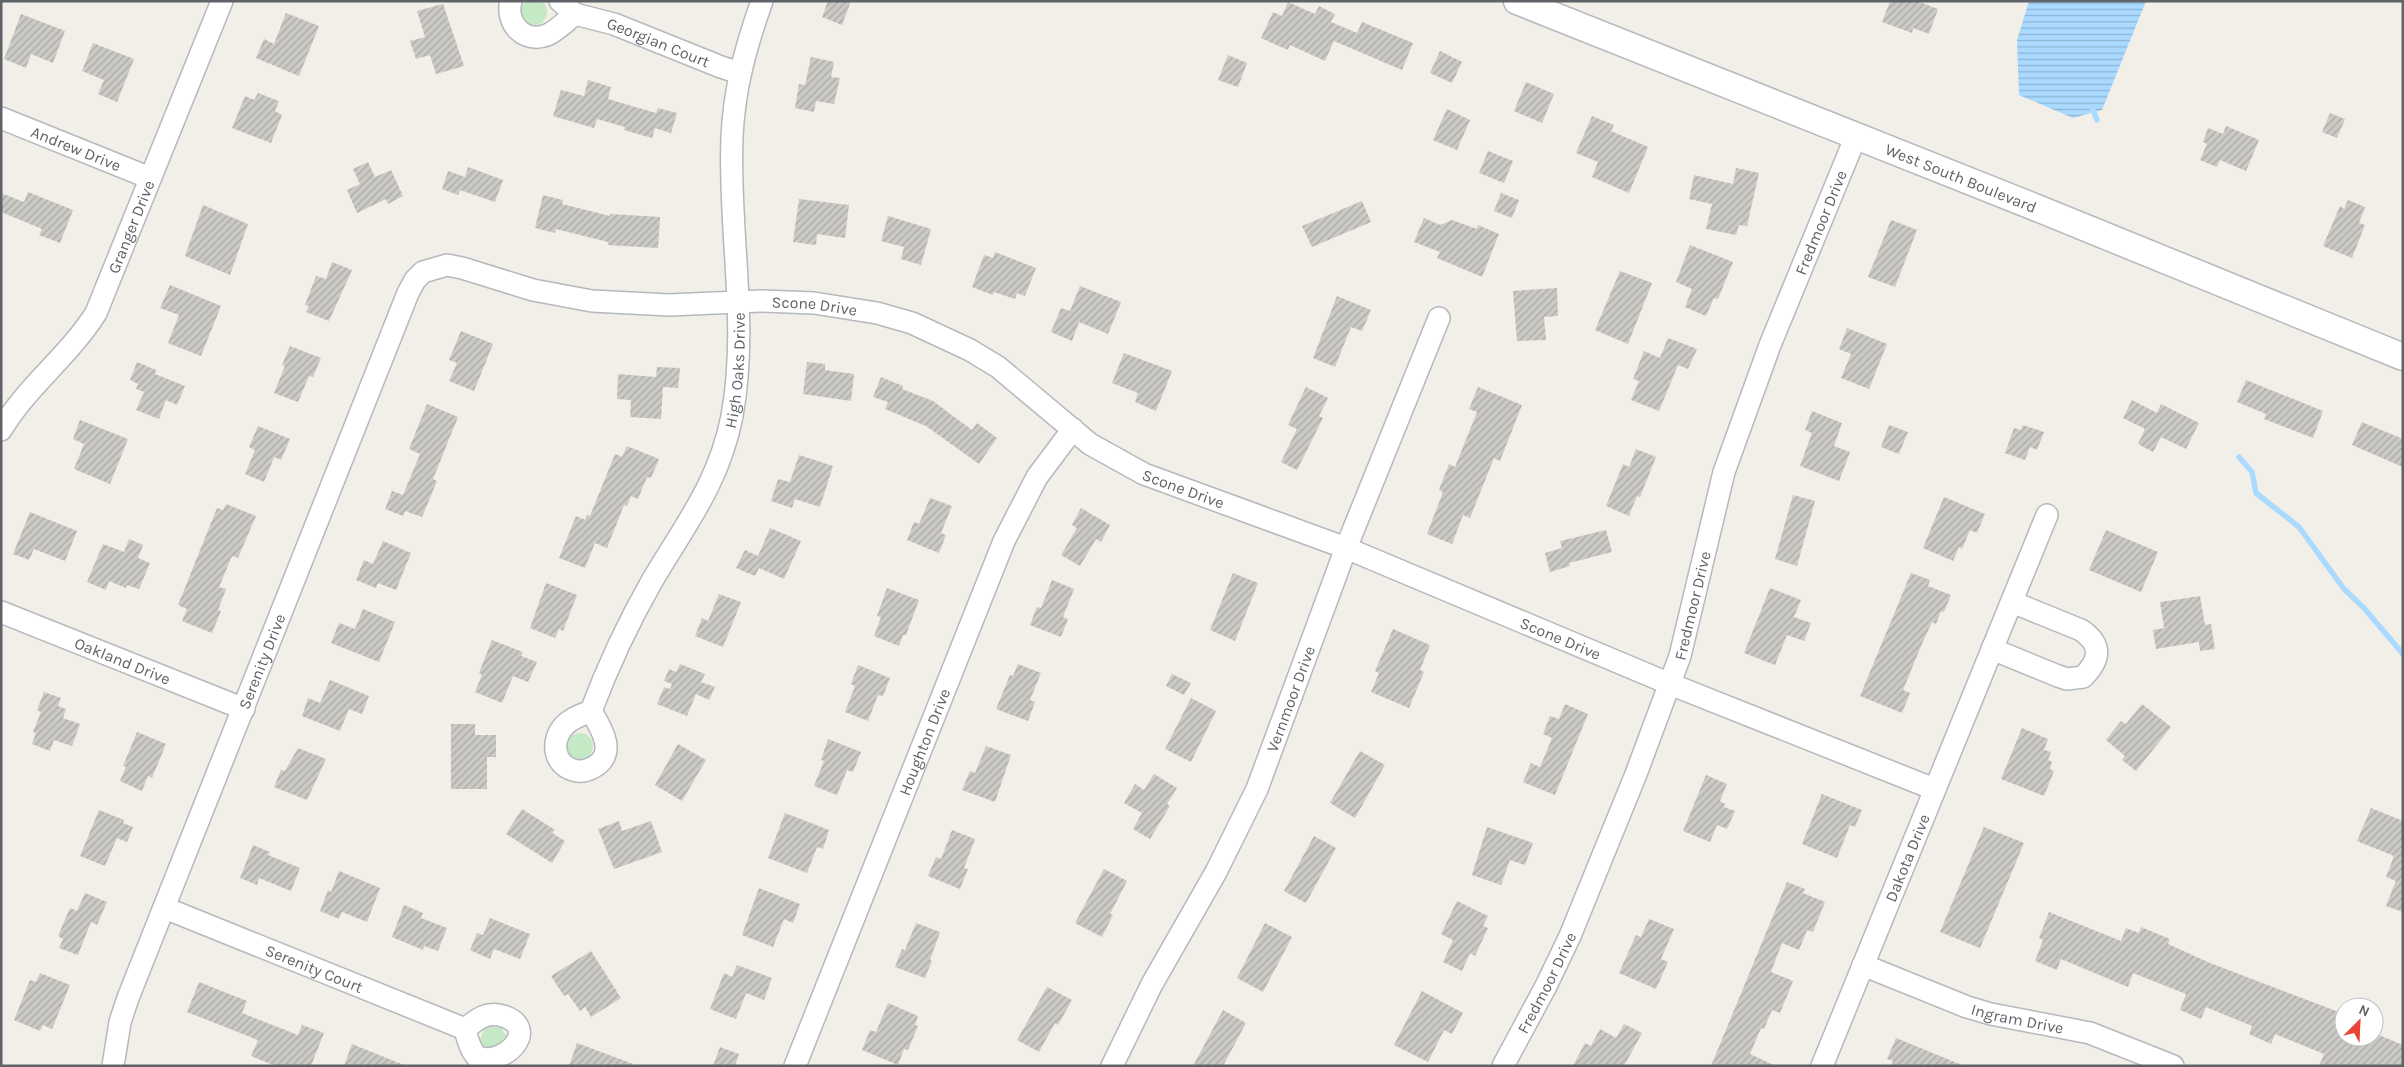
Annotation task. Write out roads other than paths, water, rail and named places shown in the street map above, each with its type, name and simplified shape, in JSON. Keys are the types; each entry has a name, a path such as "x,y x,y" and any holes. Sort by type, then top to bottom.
{"street":[{"name":"Granger Drive","path":"1,430 20,403 77,342 96,313 222,1"},
{"name":"Georgian Court","path":"511,1 509,16 513,26 523,33 532,36 546,35 567,8 606,21 740,73"},
{"name":"High Oaks Drive","path":"591,711 625,631 654,579 695,514 717,469 732,418 739,360 732,138 740,73 762,1"},
{"name":"West South Boulevard","path":"1517,1 2403,358"},
{"name":"Andrew Drive","path":"1,118 150,178"},
{"name":"Fredmoor Drive","path":"1503,1066 1546,986 1570,936 1636,774 1670,684 1690,623 1724,472 1770,345 1856,136"},
{"name":"Scone Drive","path":"433,268 447,265 462,268 525,288 592,301 669,305 738,302 814,303 877,313 912,323 970,350 998,367 1090,444 1144,474 1346,548 1670,684 1934,789"},
{"name":"Serenity Drive","path":"113,1066 120,1022 408,293 415,280 423,272 433,268"},
{"name":"Vernmoor Drive","path":"1112,1066 1152,984 1216,872 1257,789 1346,548 1439,318"},
{"name":"Houghton Drive","path":"796,1066 1004,541 1037,477 1073,429"},
{"name":"Dakota Drive","path":"1822,1066 2048,515"},
{"path":"1992,649 2067,679 2083,677 2095,661 2098,653 2092,637 2081,630 2012,602"},
{"name":"Oakland Drive","path":"1,612 244,709"},
{"name":"Serenity Court","path":"164,908 465,1029"},
{"name":"Ingram Drive","path":"1863,965 1967,1007 1991,1014 2090,1033 2141,1060 2173,1066"}],"water":[{"path":"2029,1 2146,1 2102,110 2073,118 2019,95 2017,40"}],"waterway":[{"path":"2092,107 2097,120"},
{"path":"2239,457 2252,472 2256,493 2299,527 2344,589 2364,608 2403,654"}]}
